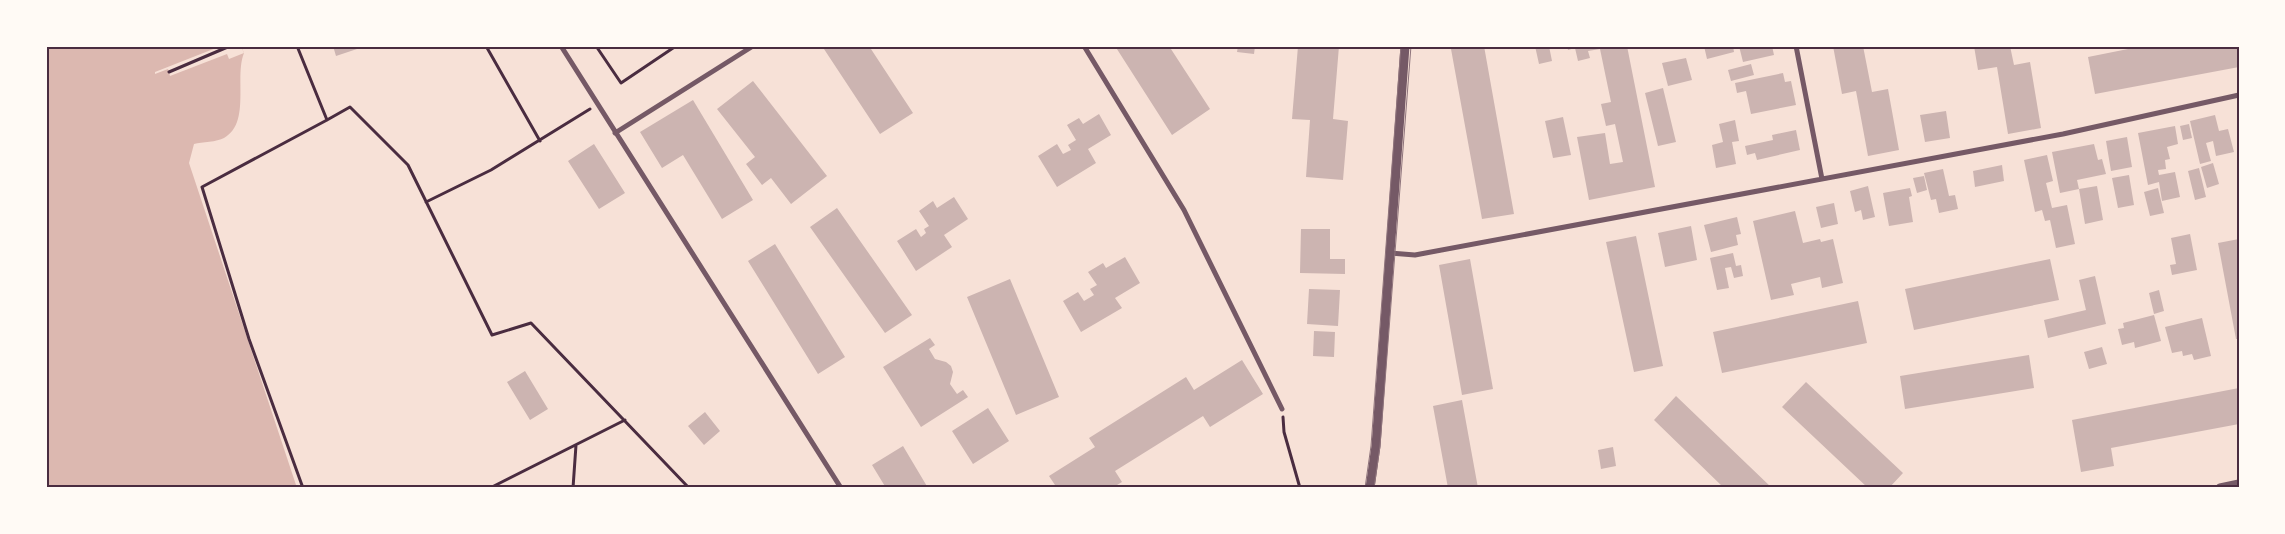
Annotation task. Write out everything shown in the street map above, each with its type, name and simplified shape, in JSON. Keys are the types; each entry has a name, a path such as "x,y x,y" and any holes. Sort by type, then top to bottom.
{"street":[{"path":"561,46 841,488"},
{"path":"616,133 752,46"},
{"path":"1084,46 1184,210 1282,409"},
{"path":"1370,488 1376,446 1405,46"},
{"path":"1796,46 1822,179"},
{"path":"1390,253 1410,256 2063,134 2239,95"},
{"path":"2220,488 2239,484"}],"path":[{"path":"169,72 230,46"},
{"path":"297,46 327,120"},
{"path":"486,46 540,141"},
{"path":"596,46 621,84 676,46"},
{"path":"426,202 491,170 597,105"},
{"path":"303,488 249,339 202,187 350,107 408,166 492,336 531,323 689,488"},
{"path":"1282,409 1284,432 1300,488"},
{"path":"490,488 625,420"},
{"path":"573,488 576,444"}],"shaded area":[{"path":"46,46 241,46 244,53 241,63 240,111 237,122 232,131 224,138 194,144 189,163 297,488 46,488"}],"pier":[{"path":"221,46 241,46 244,53 229,59 227,54 170,76 168,69 155,74 155,72"}],"building":[{"path":"333,46 363,46 363,47 336,56"},
{"path":"822,46 869,46 913,113 880,134"},
{"path":"1115,46 1169,46 1210,109 1172,135"},
{"path":"1238,46 1255,46 1254,54 1237,52"},
{"path":"1298,46 1339,46 1333,119 1348,121 1343,180 1306,177 1310,120 1292,119"},
{"path":"1465,46 1484,46 1514,214 1482,219 1451,49"},
{"path":"1535,46 1549,46 1552,61 1539,64"},
{"path":"1567,46 1627,46 1655,187 1589,200 1577,137 1605,133 1610,164 1623,162 1615,124 1606,126 1601,104 1611,102 1600,49 1588,51 1590,58 1578,61 1575,48 1568,50"},
{"path":"1704,46 1733,46 1734,52 1707,59"},
{"path":"1739,46 1772,46 1774,55 1743,62"},
{"path":"1833,46 1863,46 1872,92 1888,89 1899,150 1868,156 1856,91 1842,94"},
{"path":"1974,46 2010,46 2014,65 2030,62 2041,128 2008,134 1997,67 1978,70"},
{"path":"2143,46 2239,46 2239,67 2095,94 2088,57"},
{"path":"1686,58 1692,80 1668,86 1662,63"},
{"path":"1751,64 1754,75 1731,81 1728,70"},
{"path":"1783,73 1785,82 1791,81 1796,105 1751,114 1746,91 1737,93 1735,83"},
{"path":"753,81 827,176 791,204 771,178 762,185 746,164 755,157 717,109"},
{"path":"1663,88 1676,142 1658,146 1645,93"},
{"path":"693,100 753,200 722,219 683,155 662,168 640,132"},
{"path":"1946,111 1950,138 1925,142 1920,115"},
{"path":"1099,114 1111,135 1088,149 1096,163 1057,187 1038,156 1057,144 1063,154 1071,150 1068,145 1076,140 1067,125 1079,118 1083,124"},
{"path":"2215,115 2219,131 2228,129 2234,152 2216,156 2213,141 2206,143 2211,161 2200,164 2190,121"},
{"path":"1563,117 1571,155 1553,158 1545,121"},
{"path":"1735,120 1739,141 1732,142 1736,164 1716,168 1712,145 1723,142 1719,124"},
{"path":"2189,124 2192,138 2183,140 2180,126"},
{"path":"2175,126 2178,144 2167,147 2170,159 2165,160 2166,169 2158,170 2159,175 2175,172 2180,197 2162,201 2159,182 2148,185 2138,133"},
{"path":"1796,130 1800,150 1757,160 1755,153 1747,155 1745,146 1773,140 1772,135"},
{"path":"2127,137 2132,167 2111,171 2106,141"},
{"path":"594,144 625,193 599,209 568,161"},
{"path":"2094,144 2098,160 2102,159 2106,174 2077,180 2079,189 2060,193 2052,152"},
{"path":"2047,155 2053,181 2046,183 2052,208 2067,205 2075,244 2056,248 2050,220 2045,221 2042,210 2035,212 2024,160"},
{"path":"2213,163 2219,184 2207,188 2201,167"},
{"path":"2002,165 2004,181 1975,187 1973,171"},
{"path":"2199,168 2206,197 2195,200 2188,171"},
{"path":"1943,169 1949,196 1955,195 1958,209 1939,213 1936,199 1931,200 1924,173"},
{"path":"2129,175 2134,205 2118,208 2112,178"},
{"path":"1924,176 1927,190 1917,193 1913,178"},
{"path":"1868,186 1875,217 1863,220 1861,210 1855,212 1850,191"},
{"path":"2097,186 2103,220 2085,224 2079,189"},
{"path":"1910,188 1912,196 1909,197 1913,222 1889,226 1883,193"},
{"path":"2158,188 2164,213 2150,216 2144,192"},
{"path":"954,197 968,219 944,235 952,247 916,271 897,241 916,229 921,237 926,233 924,229 929,226 919,211 933,201 937,208"},
{"path":"1834,203 1838,224 1821,228 1816,207"},
{"path":"837,208 912,315 885,333 810,227"},
{"path":"1795,211 1803,243 1820,239 1821,242 1833,239 1843,283 1822,288 1820,277 1791,284 1794,295 1771,300 1753,221"},
{"path":"1737,217 1741,234 1736,235 1738,245 1711,252 1704,225"},
{"path":"1691,226 1697,260 1665,267 1658,233"},
{"path":"1301,229 1330,229 1330,259 1345,259 1345,274 1300,273"},
{"path":"2190,234 2197,270 2172,275 2170,265 2176,264 2171,238"},
{"path":"1636,236 1663,366 1634,372 1606,242"},
{"path":"2239,239 2239,339 2236,339 2218,243"},
{"path":"775,244 845,357 818,374 748,261"},
{"path":"1733,253 1736,266 1741,265 1743,276 1734,278 1731,267 1725,268 1729,288 1717,290 1710,258"},
{"path":"1125,257 1140,283 1115,298 1122,308 1081,332 1063,301 1078,292 1084,301 1094,295 1090,289 1097,285 1088,272 1103,263 1106,268"},
{"path":"1470,259 1493,389 1462,395 1439,265"},
{"path":"2050,259 2059,300 1914,330 1905,289"},
{"path":"2095,276 2106,324 2048,338 2044,320 2086,310 2079,280"},
{"path":"1010,279 1059,397 1016,415 967,297"},
{"path":"1309,289 1340,290 1338,326 1307,324"},
{"path":"2159,290 2164,311 2154,314 2149,293"},
{"path":"1858,301 1867,343 1722,373 1713,332"},
{"path":"2154,315 2161,341 2135,348 2134,342 2122,345 2118,329 2124,328 2123,323"},
{"path":"2202,318 2211,356 2194,360 2192,354 2183,356 2182,351 2172,353 2165,327"},
{"path":"1314,331 1335,332 1334,357 1313,356"},
{"path":"930,338 935,345 929,349 935,359 946,362 951,366 953,372 950,384 957,394 963,390 968,397 921,427 883,367"},
{"path":"2102,347 2107,364 2089,369 2084,352"},
{"path":"2029,355 2034,388 1905,409 1900,376"},
{"path":"1242,360 1263,394 1210,427 1203,416 1115,471 1122,482 1112,488 1057,488 1049,476 1095,447 1089,438 1186,377 1194,390"},
{"path":"525,371 548,409 530,420 507,382"},
{"path":"1806,382 1903,473 1889,488 1868,488 1782,407"},
{"path":"2239,388 2239,424 2111,448 2114,466 2081,472 2072,420"},
{"path":"1676,396 1772,488 1724,488 1654,420"},
{"path":"1462,400 1478,488 1448,488 1433,406"},
{"path":"988,408 1009,441 973,464 952,431"},
{"path":"705,412 720,431 704,445 688,426"},
{"path":"903,446 928,488 886,488 872,465"},
{"path":"1613,447 1616,466 1601,469 1598,450"}],"tram line":[{"path":"1365,488 1371,446 1401,46"},
{"path":"1374,488 1380,446 1411,46"}]}
